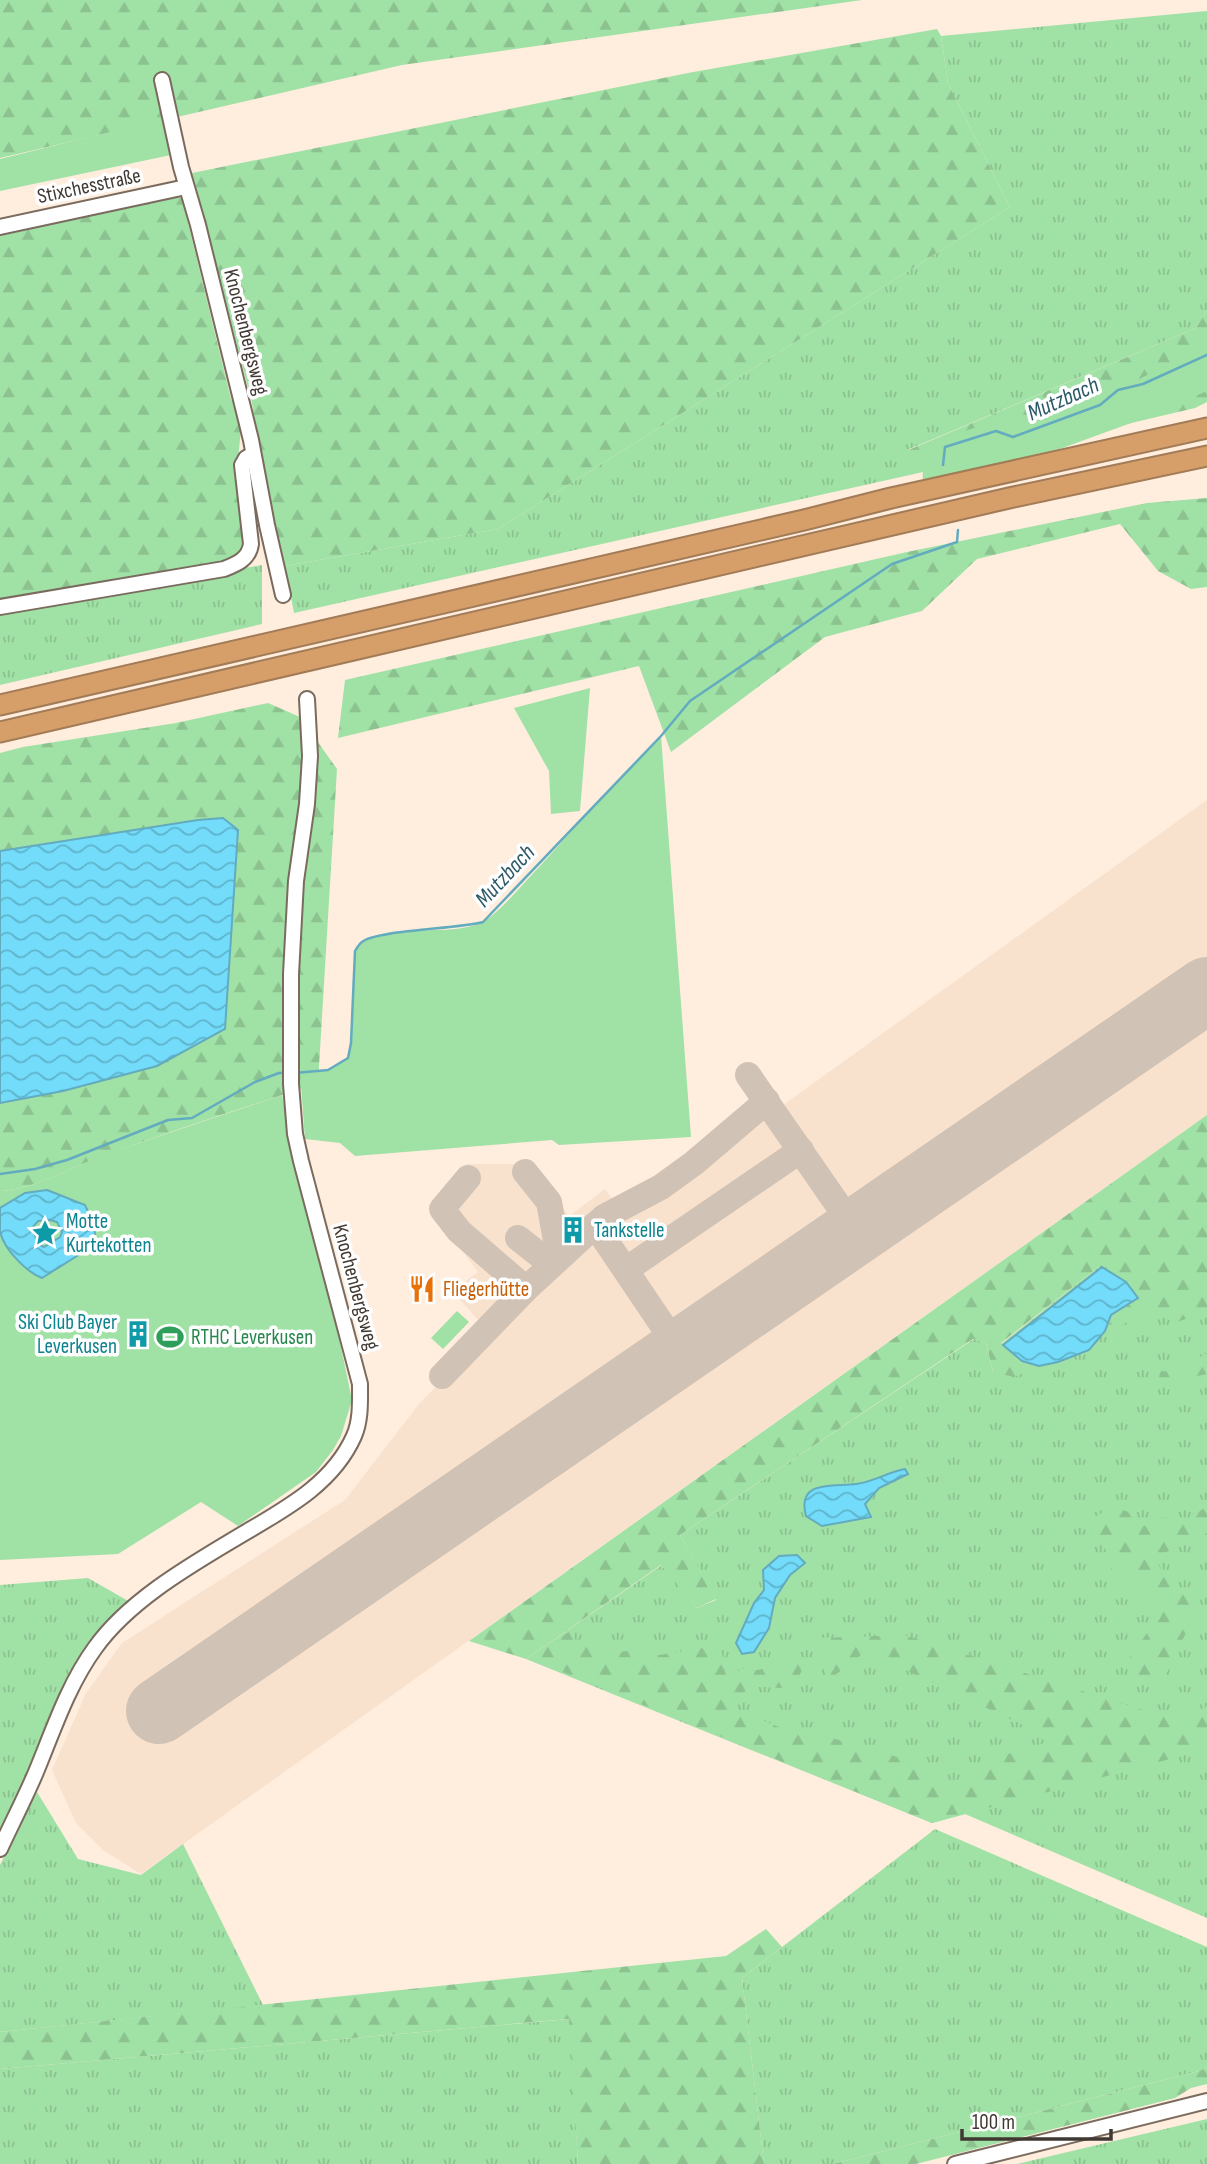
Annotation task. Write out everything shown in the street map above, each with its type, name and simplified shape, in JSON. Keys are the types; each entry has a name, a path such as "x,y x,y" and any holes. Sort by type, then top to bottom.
{"highway":[{"path":"0,705 891,498 1207,428"},
{"path":"0,733 1009,498 1207,456"}],"street":[{"name":"Knochenbergsweg","path":"162,80 253,454 284,595"},
{"name":"Stixchesstraße","path":"0,227 186,187"},
{"path":"0,607 224,569 239,563 250,550 251,544 242,465 246,458 253,454"},
{"name":"Knochenbergsweg","path":"0,1849 74,1683 94,1648 124,1614 146,1597 320,1484 346,1451 355,1433 360,1410 360,1384 295,1135 291,1084 291,974 296,881 307,804 310,756 307,699"},
{"path":"955,2164 1207,2101"}],"shaded area":[{"path":"1207,800 1207,1115 141,1874 103,1850 76,1823 52,1770 86,1693 122,1643 345,1500 419,1404 489,1332 452,1291 478,1272 431,1208 467,1164 528,1164 569,1216 605,1189 626,1218"}],"green space":[{"path":"0,0 862,0 402,65 0,158"},
{"path":"1207,11 1207,310 1196,328 907,450 941,468 294,613 285,566 498,529 1010,207 948,83 941,36"},
{"path":"937,29 941,36 948,83 1010,207 498,529 285,566 257,443 252,403 192,173 688,73"},
{"path":"163,119 171,155 0,191 0,159"},
{"path":"172,197 182,198 231,399 239,415 238,478 245,552 222,566 0,603 0,236"},
{"path":"1207,310 1207,402 1195,408 941,468 906,451 1196,328"},
{"path":"1207,340 1207,391 1057,450 923,480 923,468 930,452 955,434 1063,409 1101,396 1156,370"},
{"path":"1207,498 1207,587 1191,589 1158,571 1120,524 977,559 922,611 825,637 671,752 639,666 338,738 345,680 907,552 1147,503"},
{"path":"262,565 262,624 0,685 0,611"},
{"path":"590,688 580,811 551,814 549,771 514,708"},
{"path":"268,703 300,717 337,769 318,1083 151,1139 37,1183 0,1191 0,1103 63,1091 157,1066 225,1029 230,930 96,836 0,851 0,753 176,723"},
{"path":"661,736 691,1137 559,1145 552,1140 355,1156 340,1143 305,1139 300,1073 328,1070 348,1057 355,951 366,941 380,935 467,927 489,918"},
{"name":"RTHC Leverkusen","path":"282,1095 301,1186 329,1290 352,1400 341,1436 333,1450 316,1472 238,1526 201,1502 118,1554 0,1560 0,1191 38,1183 97,1158"},
{"path":"1207,1115 1207,1311 1175,1323 1151,1310 1106,1333 1113,1315 1141,1297 1127,1280 1102,1264 1001,1343 1020,1362 1038,1367 1014,1377 993,1372 986,1343 973,1339 680,1535 716,1599 697,1608 661,1565 526,1659 469,1641"},
{"path":"1207,1190 1207,1918 965,1814 932,1823 526,1659 662,1565 697,1608 716,1600 680,1535 974,1339 986,1343 993,1372 1037,1368 1020,1362 1001,1344 1102,1264"},
{"path":"457,1311 469,1322 443,1349 431,1338"},
{"path":"1207,1353 1207,1374 1158,1384 1160,1371 1175,1372"},
{"path":"1207,1506 1207,1533 1156,1557 1165,1577 1188,1596 1193,1610 1193,1618 1159,1689 1139,1679 1124,1665 1150,1629 1158,1607 1126,1576 1116,1577 1110,1573 1113,1561 1086,1526 1108,1510 1126,1511 1144,1526 1162,1517 1188,1519"},
{"path":"88,1578 130,1602 87,1650 0,1830 0,1585"},
{"path":"570,1631 579,1645 619,1652 642,1649 659,1655 710,1647 722,1653 726,1676 747,1667 757,1670 798,1662 802,1670 796,1683 781,1688 752,1686 726,1706 792,1732 835,1739 904,1759 915,1757 937,1770 937,1792 994,1758 1055,1740 865,1651 827,1680 822,1638 904,1635 1149,1712 1190,1716 1207,1706 1207,1749 932,1823 531,1659"},
{"path":"37,1792 78,1859 141,1875 183,1844 263,2005 0,2032 0,1865"},
{"path":"935,1829 1207,1947 1207,2067 833,2164 764,2164 742,1978"},
{"path":"766,1929 782,1947 742,1978 764,2164 578,2164 569,2019 0,2069 0,2032 726,1956"},
{"path":"570,2019 578,2164 0,2164 0,2069"},
{"path":"1207,2067 1207,2084 1191,2088 1175,2098 916,2164 833,2164 1199,2071"},
{"path":"1207,2119 1207,2164 1017,2164"}],"water":[{"path":"223,818 238,830 225,1029 157,1066 63,1091 0,1103 0,851"},
{"path":"47,1190 85,1205 94,1224 96,1244 42,1278 29,1271 10,1252 0,1231 0,1208 25,1193","holes":["38,1221 57,1222 62,1232 60,1237 44,1247 38,1244 32,1228"]},
{"path":"1102,1267 1126,1282 1138,1298 1111,1315 1105,1331 1089,1350 1039,1366 1022,1361 1003,1345"},
{"path":"905,1469 908,1474 879,1488 865,1504 871,1517 822,1526 806,1516 804,1504 806,1496 812,1490 862,1483"},
{"path":"797,1555 805,1563 790,1575 775,1598 769,1628 754,1652 742,1654 736,1643 754,1603 764,1590 763,1570 779,1556"}],"waterway":[{"name":"Mutzbach","path":"943,465 945,447 996,431 1013,437 1100,405 1118,390 1143,384 1207,355"},
{"name":"Mutzbach","path":"295,1073 328,1070 348,1058 355,951 361,943 370,938 399,932 483,922 661,736 690,701 892,564 957,542 958,530"},
{"name":"Mutzbach","path":"0,1174 35,1169 67,1160 168,1120 192,1118 255,1082 285,1073"}],"taxiway":[{"path":"748,1075 856,1231"},
{"path":"468,1178 442,1209 459,1231 526,1289 604,1217 661,1187 694,1163 767,1101"},
{"path":"627,1269 801,1150"},
{"path":"525,1172 549,1202 559,1257"},
{"path":"595,1225 680,1351"},
{"path":"518,1238 551,1264"},
{"path":"442,1376 526,1289"}],"runway":[{"path":"159,1711 1207,990"}],"place":[{"name":"Tankstelle","path":"573,1230"},
{"name":"Motte Kurtekotten","path":"45,1233"},
{"name":"Fliegerhütte","path":"422,1289"},
{"name":"Ski Club Bayer Leverkusen","path":"138,1334"},
{"name":"RTHC Leverkusen","path":"170,1337"}]}
